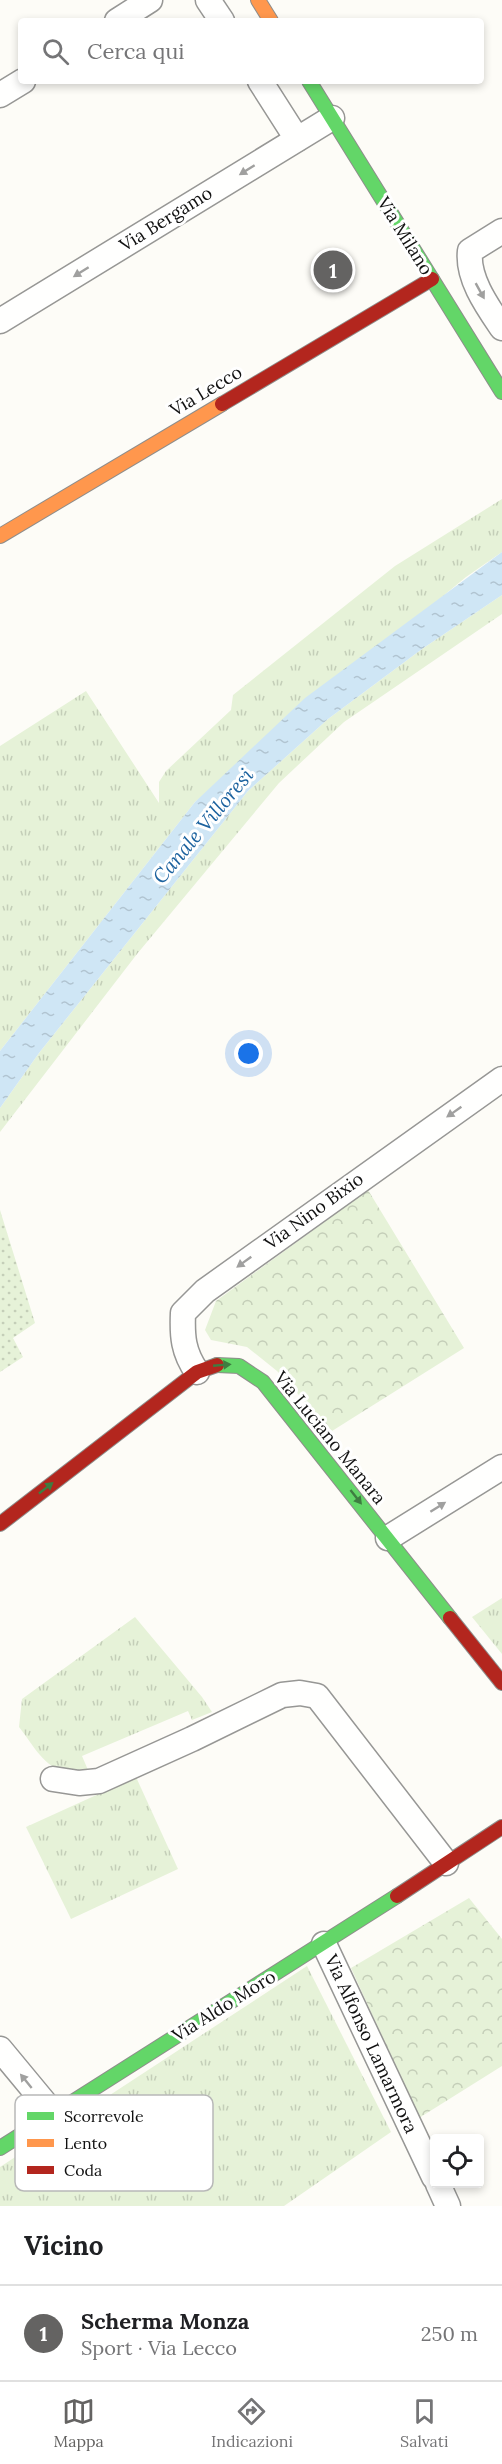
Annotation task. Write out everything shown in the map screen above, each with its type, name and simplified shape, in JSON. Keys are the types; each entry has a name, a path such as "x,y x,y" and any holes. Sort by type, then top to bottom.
{"street":[{"path":"122,18 150,0"},
{"path":"208,0 220,18"},
{"path":"0,95 18,84"},
{"path":"262,84 297,139"},
{"name":"Via Milano","path":"311,84 502,392"},
{"name":"Via Bergamo","path":"0,321 332,118"},
{"path":"502,231 470,251 469,262 476,284 502,328"},
{"name":"Via Lecco","path":"0,536 432,279"},
{"name":"Via Nino Bixio","path":"197,1372 189,1361 182,1341 183,1313 205,1291 502,1079"},
{"name":"Via Luciano Manara","path":"0,1524 197,1372 215,1364 233,1364 249,1370 263,1382 502,1683"},
{"path":"388,1538 502,1467"},
{"path":"52,1779 79,1783 99,1781 282,1695 300,1693 317,1696 446,1863"},
{"name":"Via Aldo Moro","path":"82,2095 324,1944 502,1827"},
{"name":"Via Alfonso Lamarmora","path":"324,1944 430,2167"},
{"path":"0,2049 38,2095"},
{"name":"Via Aldo Moro","path":"0,2148 15,2138"},
{"path":"440,2188 448,2206"}],"green space":[{"path":"502,499 502,552 466,577 195,802 0,1051 0,746 86,691 159,803 159,782 166,771 231,710 233,695 395,566"},
{"path":"502,595 502,614 344,722 279,783 137,954 0,1132 0,1108 39,1053 248,791 328,719 422,649"},
{"path":"368,1190 464,1348 332,1431 277,1371 247,1347 211,1340 205,1330 216,1301"},
{"path":"0,1210 35,1323 13,1338 23,1357 0,1372"},
{"path":"502,1598 502,1654 472,1617"},
{"path":"135,1617 212,1712 192,1720 188,1711 82,1756 88,1770 64,1771 55,1767 40,1755 19,1727 22,1699"},
{"path":"136,1777 178,1869 71,1919 26,1827"},
{"path":"469,1898 502,1939 502,2066 419,2118 351,1968"},
{"path":"307,1966 391,2132 284,2206 0,2206 0,2167 15,2157 15,2191 213,2191 213,2095 110,2095"}],"water":[{"name":"Canale Villoresi","path":"502,552 502,595 422,649 328,719 248,791 39,1053 0,1108 0,1051 195,802 305,698"}],"traffic: fast":[{"path":"311,84 502,392"},
{"path":"217,1365 239,1366 263,1382 450,1618"},
{"path":"83,2095 397,1896"},
{"path":"0,2148 15,2138"}],"traffic: slow":[{"path":"258,0 269,18"},
{"path":"0,536 222,404"}],"traffic: jam":[{"path":"222,404 432,279"},
{"path":"0,1524 197,1372 217,1365"},
{"path":"450,1618 502,1683"},
{"path":"397,1896 502,1827"}],"place":[{"name":"Scherma Monza","path":"333,270"}]}
